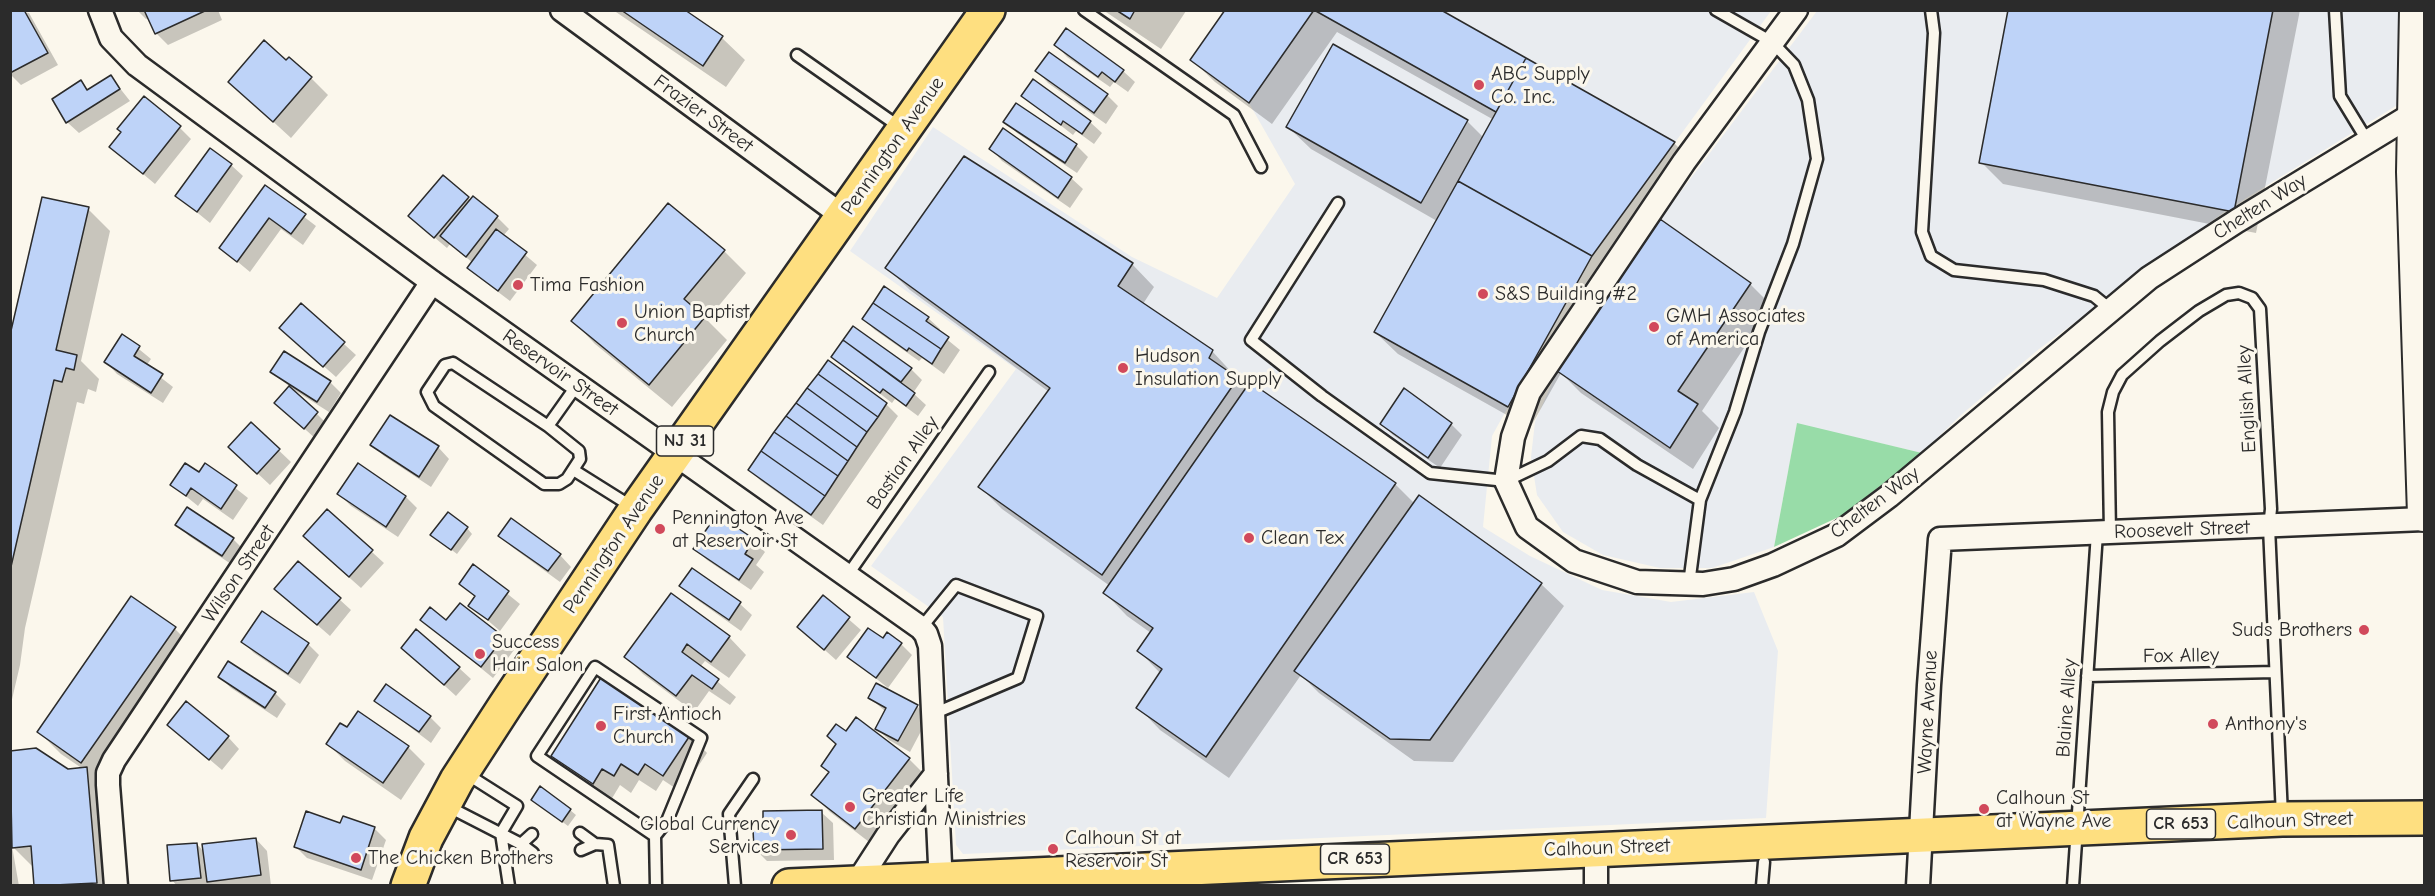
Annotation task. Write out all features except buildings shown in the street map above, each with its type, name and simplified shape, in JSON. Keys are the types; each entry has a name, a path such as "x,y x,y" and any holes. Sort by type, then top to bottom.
{"main road":[{"name":"Pennington Avenue","path":"408,885 426,838 462,772 636,509 988,10"},
{"name":"Calhoun Street","path":"789,885 1251,874 1596,848 2079,830 2282,819 2424,818"}],"street":[{"name":"Reservoir Street","path":"100,10 111,38 137,65 432,282 921,628"},
{"name":"Frazier Street","path":"562,10 843,217"},
{"path":"1506,481 1513,437 1529,392 1684,162 1796,10"},
{"path":"2416,10 2413,114 2419,170 2424,517"},
{"name":"Chelten Way","path":"1506,481 1527,527 1574,561 1637,582 1689,584 1734,579 1773,565 1837,535 1888,496 2110,309 2149,279 2237,220 2413,114"},
{"name":"Wilson Street","path":"116,885 108,785 108,773 114,760 432,282"},
{"name":"Roosevelt Street","path":"1940,539 2269,527 2424,517"},
{"name":"Wayne Avenue","path":"1918,885 1940,539"},
{"path":"921,628 930,646 941,882"},
{"path":"856,884 888,834 936,774"},
{"path":"1596,848 1596,885"}],"lane":[{"path":"1084,10 1234,115 1261,167"},
{"path":"1689,584 1700,500 1735,412 1759,332 1793,244 1816,159 1808,100 1794,65 1772,42 1716,10"},
{"path":"1931,10 1935,33 1922,232 1931,256 1954,270 2044,280 2094,296 2110,309"},
{"path":"2335,10 2340,96 2368,142"},
{"path":"797,55 904,130"},
{"path":"1338,203 1251,340 1322,396 1430,473 1506,481 1548,461 1581,436 1600,439 1637,465 1700,500"},
{"name":"English Alley","path":"2103,533 2108,412 2113,392 2122,375 2160,341 2199,311 2226,295 2239,293 2252,298 2260,309 2271,509 2269,527 2282,819"},
{"path":"453,363 548,426 579,451 580,459 575,471 559,484 544,484 434,406 427,392 445,365 453,363"},
{"name":"Bastian Alley","path":"847,576 990,372"},
{"path":"548,426 576,385"},
{"path":"575,471 636,509"},
{"name":"Blaine Alley","path":"2073,885 2079,830 2087,676 2103,533"},
{"path":"921,628 956,585 1037,616 1018,678 933,714"},
{"path":"655,836 537,756 595,666 701,738 667,820 655,836 656,885"},
{"name":"Fox Alley","path":"2087,676 2275,672"},
{"path":"462,772 517,806 501,833 509,885"},
{"path":"735,885 729,814 753,779"},
{"path":"444,804 521,844 533,853"},
{"path":"580,833 595,844"},
{"path":"521,844 532,834"},
{"path":"581,850 595,844 608,845 614,885"},
{"path":"1762,885 1764,862"}],"shaded area":[{"path":"1225,11 1771,11 1592,256 1492,436 1483,527 1530,556 1602,590 1671,602 1754,592 1778,651 1766,818 963,854 956,845 943,617 871,566 1016,369 850,251 933,127 1132,257 1217,298 1295,184 1249,103 1190,60"},
{"path":"1817,11 2402,11 2399,104 2227,210 2039,349 1961,415 1922,453 1797,424 1774,547 1712,568 1660,568 1603,555 1563,532 1537,495 1531,457 1535,422 1557,371 1660,219"}],"green space":[{"path":"1797,423 1922,453 1843,515 1774,547"}],"place":[{"name":"ABC Supply Co. Inc.","path":"1479,85"},
{"name":"Tima Fashion","path":"518,285"},
{"name":"S&S Building #2","path":"1483,294"},
{"name":"Union Baptist Church","path":"622,323"},
{"name":"GMH Associates of America","path":"1654,327"},
{"name":"Hudson Insulation Supply","path":"1123,368"},
{"name":"Pennington Ave at Reservoir St","path":"660,529"},
{"name":"Clean Tex","path":"1249,538"},
{"name":"Suds Brothers","path":"2364,630"},
{"name":"Success Hair Salon","path":"480,654"},
{"name":"Anthony's","path":"2213,724"},
{"name":"First Antioch Church","path":"601,726"},
{"name":"Greater Life Christian Ministries","path":"850,807"},
{"name":"Calhoun St at Wayne Ave","path":"1984,809"},
{"name":"Global Currency Services","path":"791,835"},
{"name":"Calhoun St at Reservoir St","path":"1053,849"},
{"name":"The Chicken Brothers","path":"356,858"}]}
